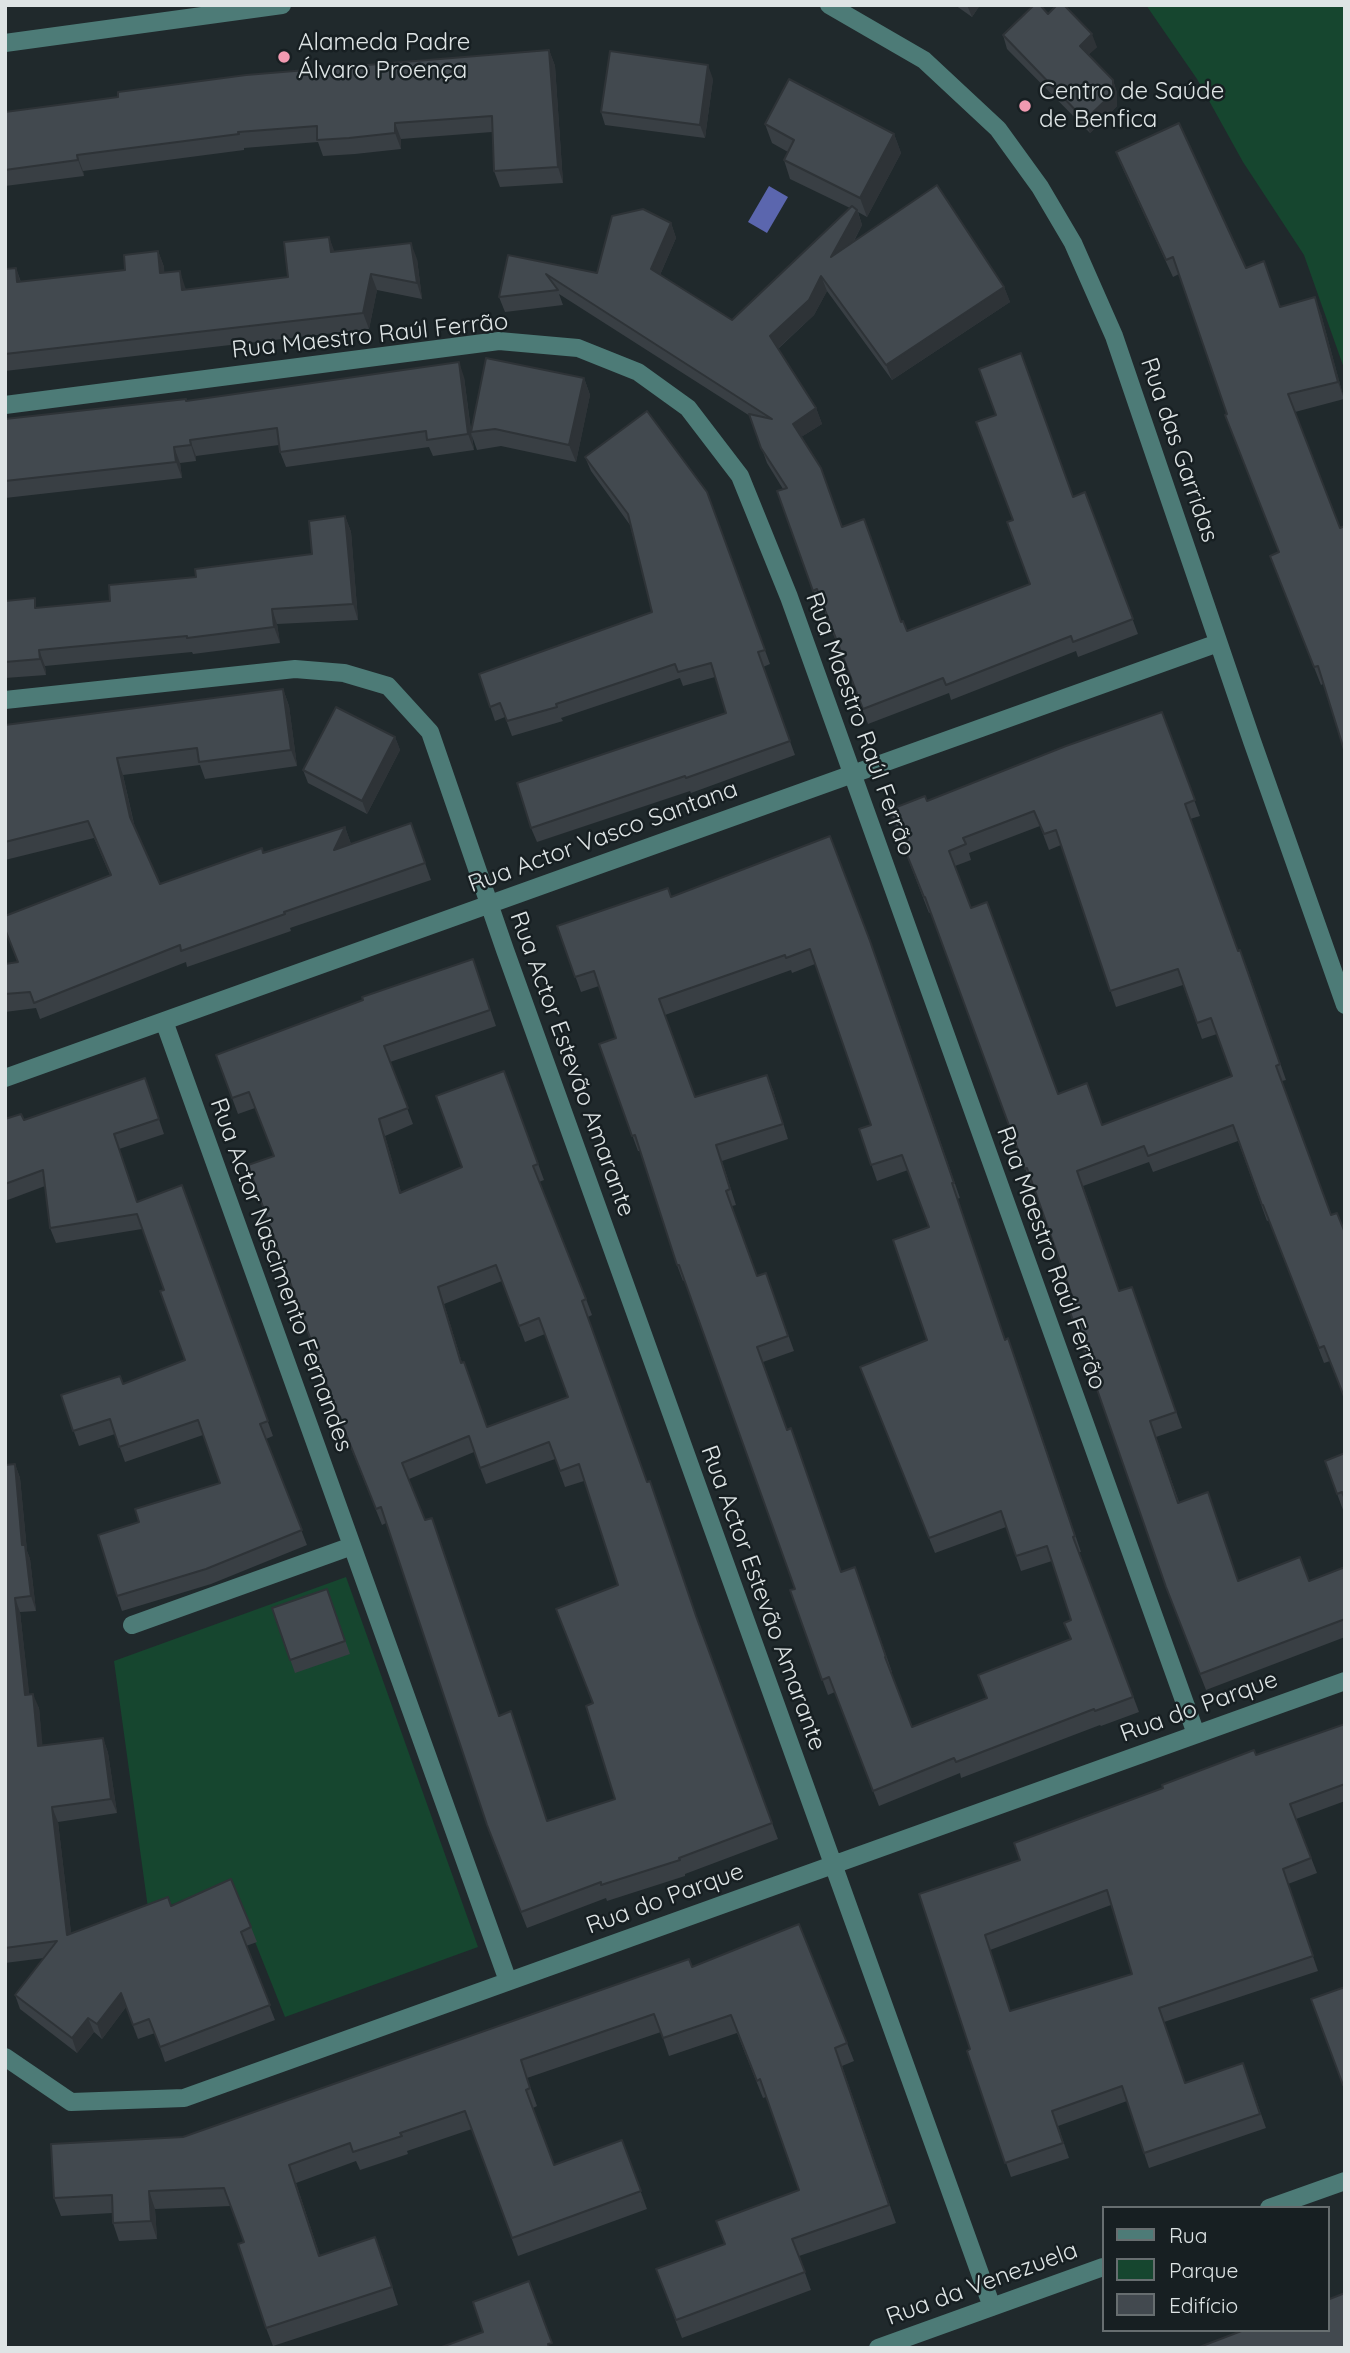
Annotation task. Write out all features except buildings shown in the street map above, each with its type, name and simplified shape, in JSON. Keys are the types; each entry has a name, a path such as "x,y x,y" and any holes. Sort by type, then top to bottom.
{"street":[{"path":"5,43 282,5"},
{"name":"Rua das Garridas","path":"828,5 924,60 998,129 1040,187 1073,243 1114,336 1345,1005"},
{"name":"Rua Maestro Raúl Ferrão","path":"5,405 499,341 578,348 638,372 688,408 740,476 789,597 1196,1734"},
{"name":"Rua Actor Vasco Santana","path":"5,1078 1218,643"},
{"name":"Rua Actor Estevão Amarante","path":"5,700 295,669 344,673 388,686 430,732 489,904 992,2307"},
{"name":"Rua Actor Nascimento Fernandes","path":"164,1021 508,1981"},
{"path":"132,1625 352,1546"},
{"name":"Rua do Parque","path":"5,2057 71,2102 184,2098 1345,1681"},
{"path":"1274,2206 1345,2180"},
{"name":"Rua da Venezuela","path":"878,2348 1102,2267"}],"green space":[{"path":"1146,5 1345,5 1345,371 1304,255 1243,162 1197,79"},
{"path":"346,1577 478,1947 285,2017 236,1894 148,1908 114,1661"}],"water":[{"path":"769,186 788,197 767,233 748,222"}],"place":[{"name":"Alameda Padre Álvaro Proença","path":"284,57"},
{"name":"Centro de Saúde de Benfica","path":"1025,106"}]}
